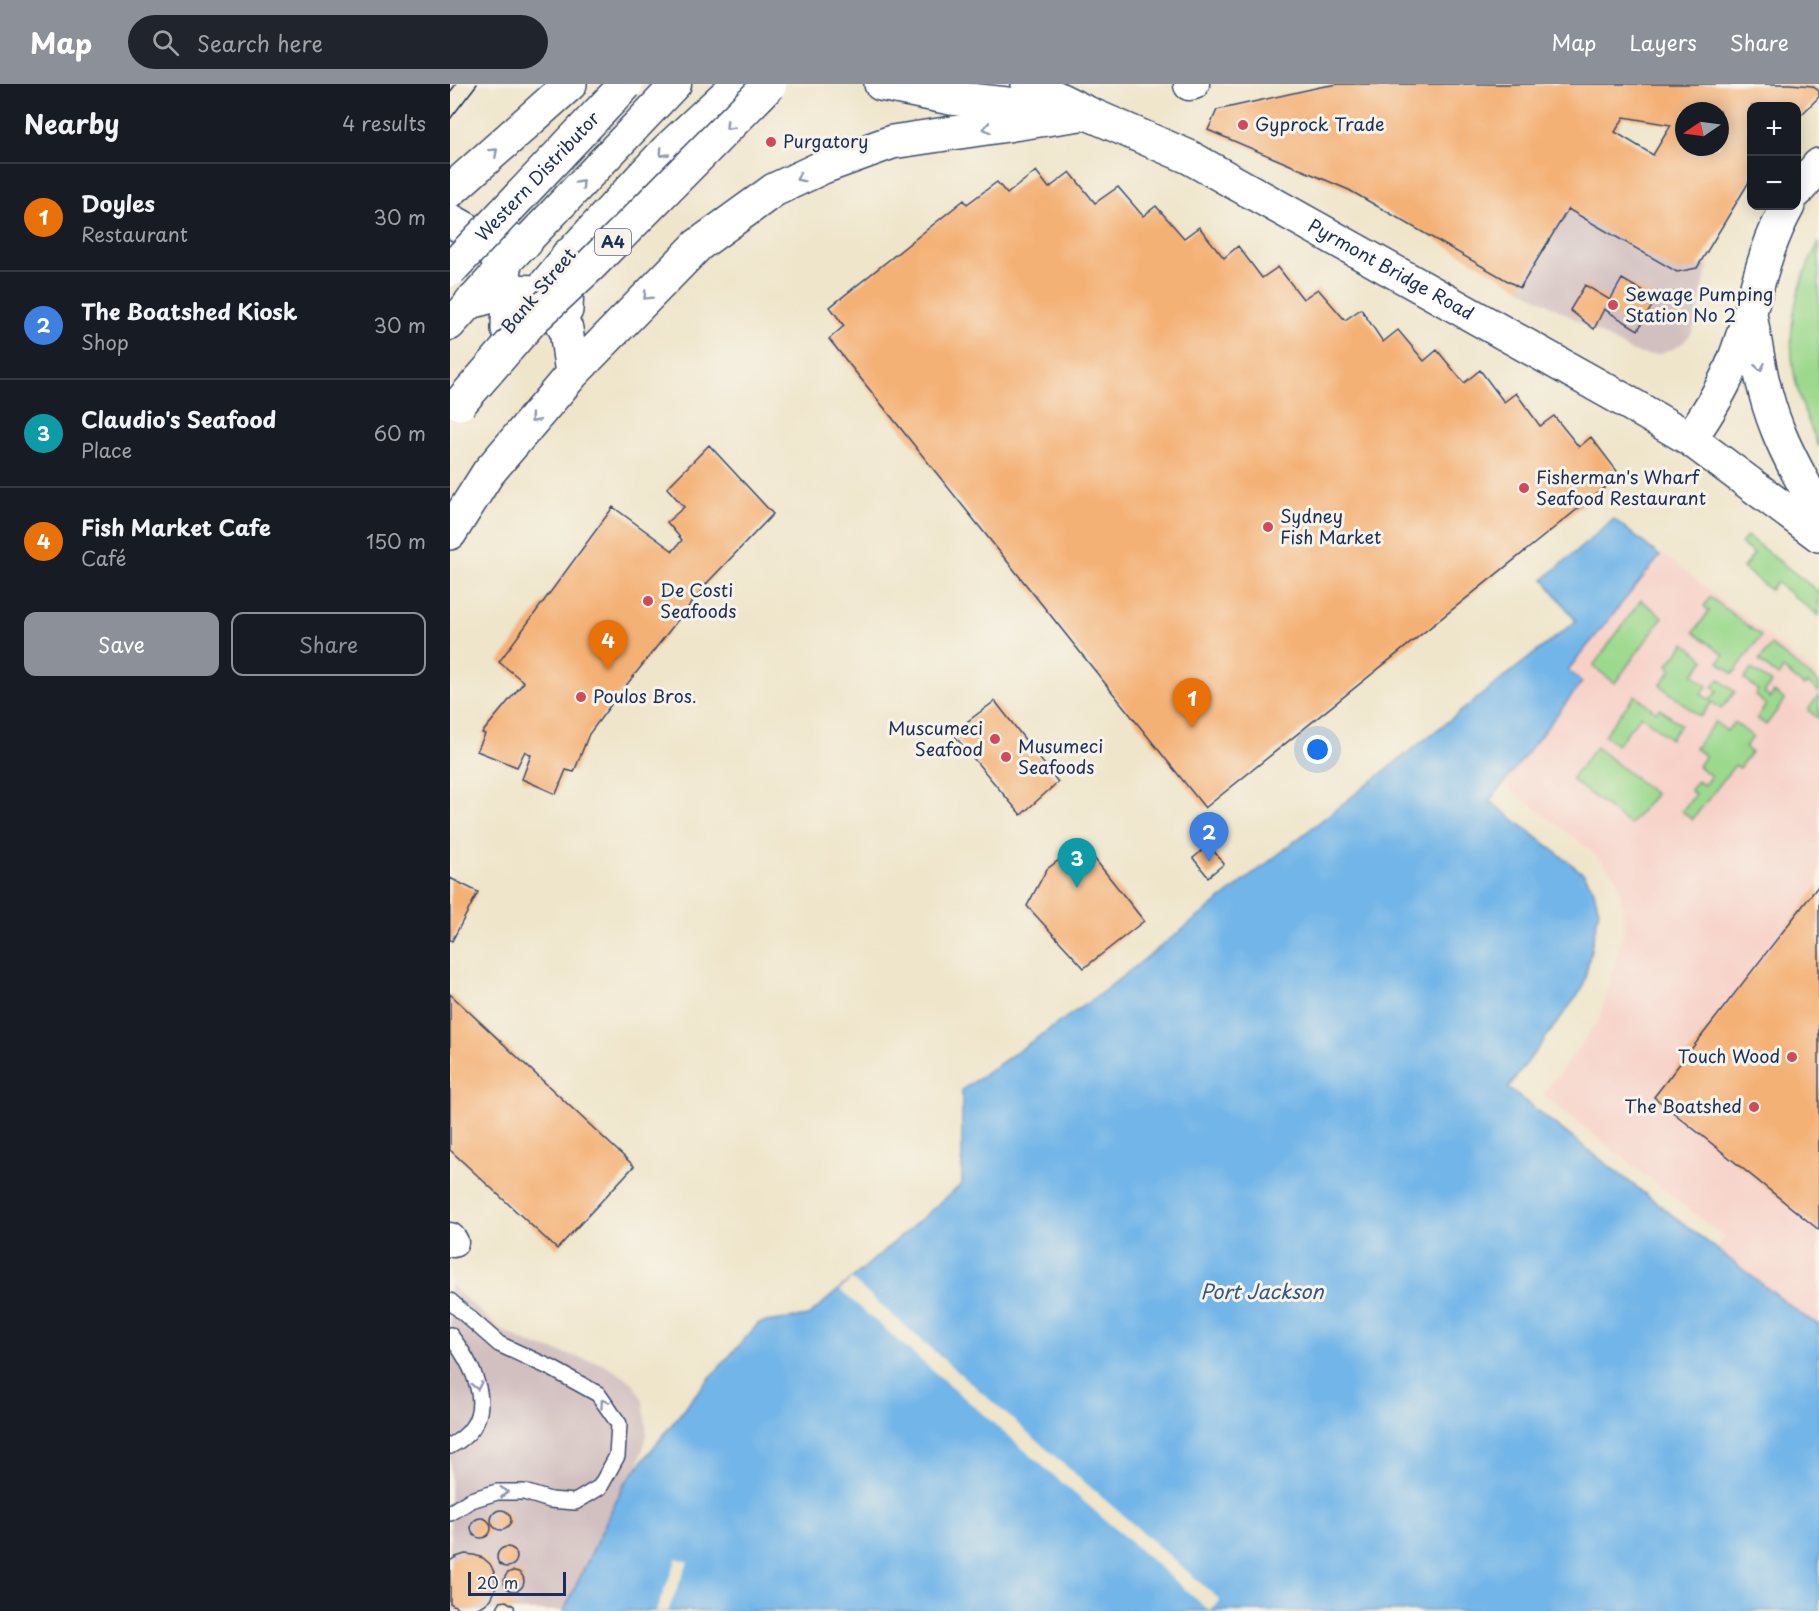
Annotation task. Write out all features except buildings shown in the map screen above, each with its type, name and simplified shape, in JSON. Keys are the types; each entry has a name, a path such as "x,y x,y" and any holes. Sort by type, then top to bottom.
{"main road":[{"path":"450,191 570,84"},
{"name":"Western Distributor","path":"450,270 626,84"},
{"name":"A4","path":"450,417 533,319 591,265 770,84"},
{"name":"Pyrmont Bridge Road","path":"880,84 951,98 1087,113"},
{"name":"Pyrmont Bridge Road","path":"1028,84 1087,113 1189,157 1483,320 1690,439 1819,536"},
{"path":"450,533 488,473 572,374 698,245 774,190 823,167 892,142 1087,113"},
{"path":"1801,187 1819,165"},
{"path":"1690,439 1711,408 1735,358 1767,252 1777,225 1786,210"},
{"path":"450,220 566,329"},
{"path":"508,329 509,273 498,243 526,242"},
{"path":"568,255 566,329 572,374"},
{"path":"460,313 509,273"},
{"path":"1750,309 1764,389 1776,427 1819,511"}],"street":[{"path":"526,242 676,84"},
{"name":"Bank Street","path":"509,273 568,255 666,149 736,84"},
{"name":"Bank Street","path":"450,403 508,329"}],"lane":[{"path":"450,1301 499,1344 551,1368 598,1394 619,1424 617,1456 600,1487 575,1502 550,1500 524,1492 497,1492 471,1500 450,1513"},
{"path":"450,1335 470,1363 478,1382 480,1404 478,1419 469,1432 460,1441 450,1446"}],"shaded area":[{"path":"1568,209 1677,272 1708,264 1695,325 1684,342 1660,354 1647,355 1633,352 1520,288"},
{"path":"1662,553 1819,676 1819,1325 1802,1315 1717,1249 1724,1237 1543,1095 1600,1019 1625,924 1618,880 1595,854 1503,783 1582,682 1567,671"},
{"path":"450,1285 500,1329 528,1343 606,1365 633,1383 643,1401 647,1434 638,1467 623,1486 564,1611 450,1611"}],"green space":[{"path":"1819,243 1819,447 1798,392 1791,339 1799,289"},
{"path":"1747,536 1819,592 1819,616 1776,582 1770,590 1743,568 1754,554 1741,544"},
{"path":"1710,597 1761,636 1733,674 1719,662 1724,655 1694,632 1709,611 1704,606"},
{"path":"1641,600 1663,617 1615,683 1593,666"},
{"path":"1685,643 1705,660 1693,674 1707,686 1701,694 1710,700 1718,691 1713,687 1719,679 1735,692 1721,709 1712,702 1700,717 1660,685 1672,669 1668,665"},
{"path":"1771,645 1819,683 1819,692 1808,683 1804,686 1783,669 1778,676 1759,661"},
{"path":"1752,669 1771,683 1764,693 1770,698 1774,692 1785,700 1766,725 1757,718 1766,705 1755,695 1758,690 1744,679"},
{"path":"1635,695 1656,712 1659,708 1681,725 1670,739 1641,715 1617,745 1604,735"},
{"path":"1819,695 1819,719 1808,710"},
{"path":"1715,722 1727,731 1734,722 1753,737 1745,747 1751,752 1739,768 1735,765 1692,820 1682,811 1695,795 1690,790 1697,781 1704,785 1711,776 1698,766 1705,756 1695,748"},
{"path":"1596,747 1655,794 1630,825 1571,779"}],"water":[{"name":"Port Jackson","path":"1614,519 1660,556 1568,670 1582,682 1490,801 1584,874 1593,888 1599,910 1583,988 1508,1088 1802,1315 1819,1325 1819,1611 564,1611 623,1486 700,1389 759,1323 808,1316 962,1184 962,1090 1100,994 1576,621 1544,579"}],"pier":[{"path":"851,1279 1220,1600 1210,1611 840,1290"},
{"path":"677,1558 688,1562 668,1611 656,1611"}],"tram line":[{"path":"450,92 456,84"},
{"path":"450,119 477,84"}],"place":[{"name":"Gyprock Trade","path":"1243,125"},
{"name":"Purgatory","path":"771,142"},
{"name":"Sewage Pumping Station No 2","path":"1613,305"},
{"name":"Fisherman's Wharf Seafood Restaurant","path":"1524,488"},
{"name":"Sydney Fish Market","path":"1268,527"},
{"name":"De Costi Seafoods","path":"648,601"},
{"name":"Fish Market Cafe","path":"608,670"},
{"name":"Poulos Bros.","path":"581,697"},
{"name":"Doyles","path":"1192,728"},
{"name":"Muscumeci Seafood","path":"995,739"},
{"name":"Musumeci Seafoods","path":"1006,757"},
{"name":"The Boatshed Kiosk","path":"1209,862"},
{"name":"Claudio's Seafood","path":"1077,888"},
{"name":"Touch Wood","path":"1792,1057"},
{"name":"The Boatshed","path":"1754,1107"}]}
